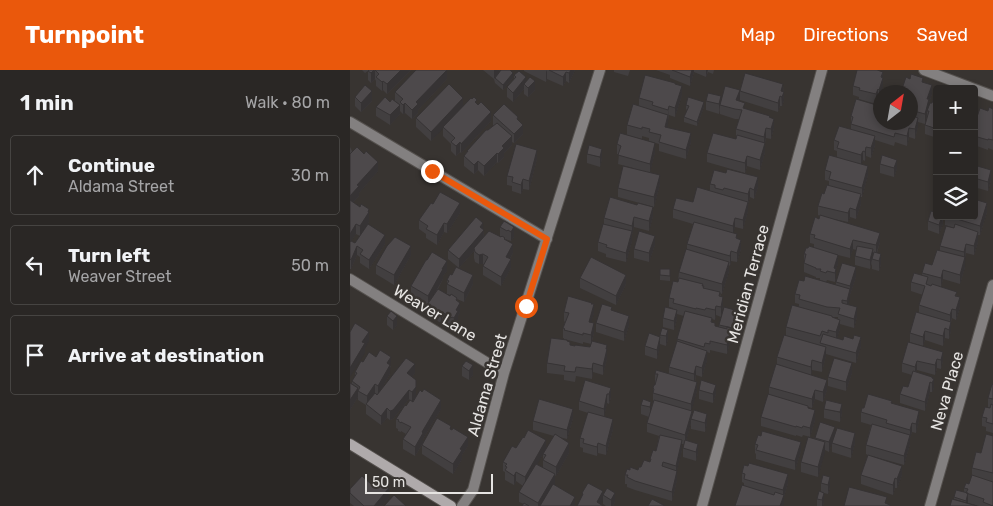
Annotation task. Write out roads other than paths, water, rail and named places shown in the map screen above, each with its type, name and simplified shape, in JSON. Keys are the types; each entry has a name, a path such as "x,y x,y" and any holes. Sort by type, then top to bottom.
{"street":[{"name":"Aldama Street","path":"462,506 473,490 504,373 600,70"},
{"name":"Meridian Terrace","path":"702,506 822,70"},
{"path":"924,70 993,96"},
{"path":"350,122 547,239"},
{"name":"Weaver Lane","path":"350,279 504,373"},
{"name":"Neva Place","path":"930,506 993,285"},
{"path":"350,444 451,506"}]}
